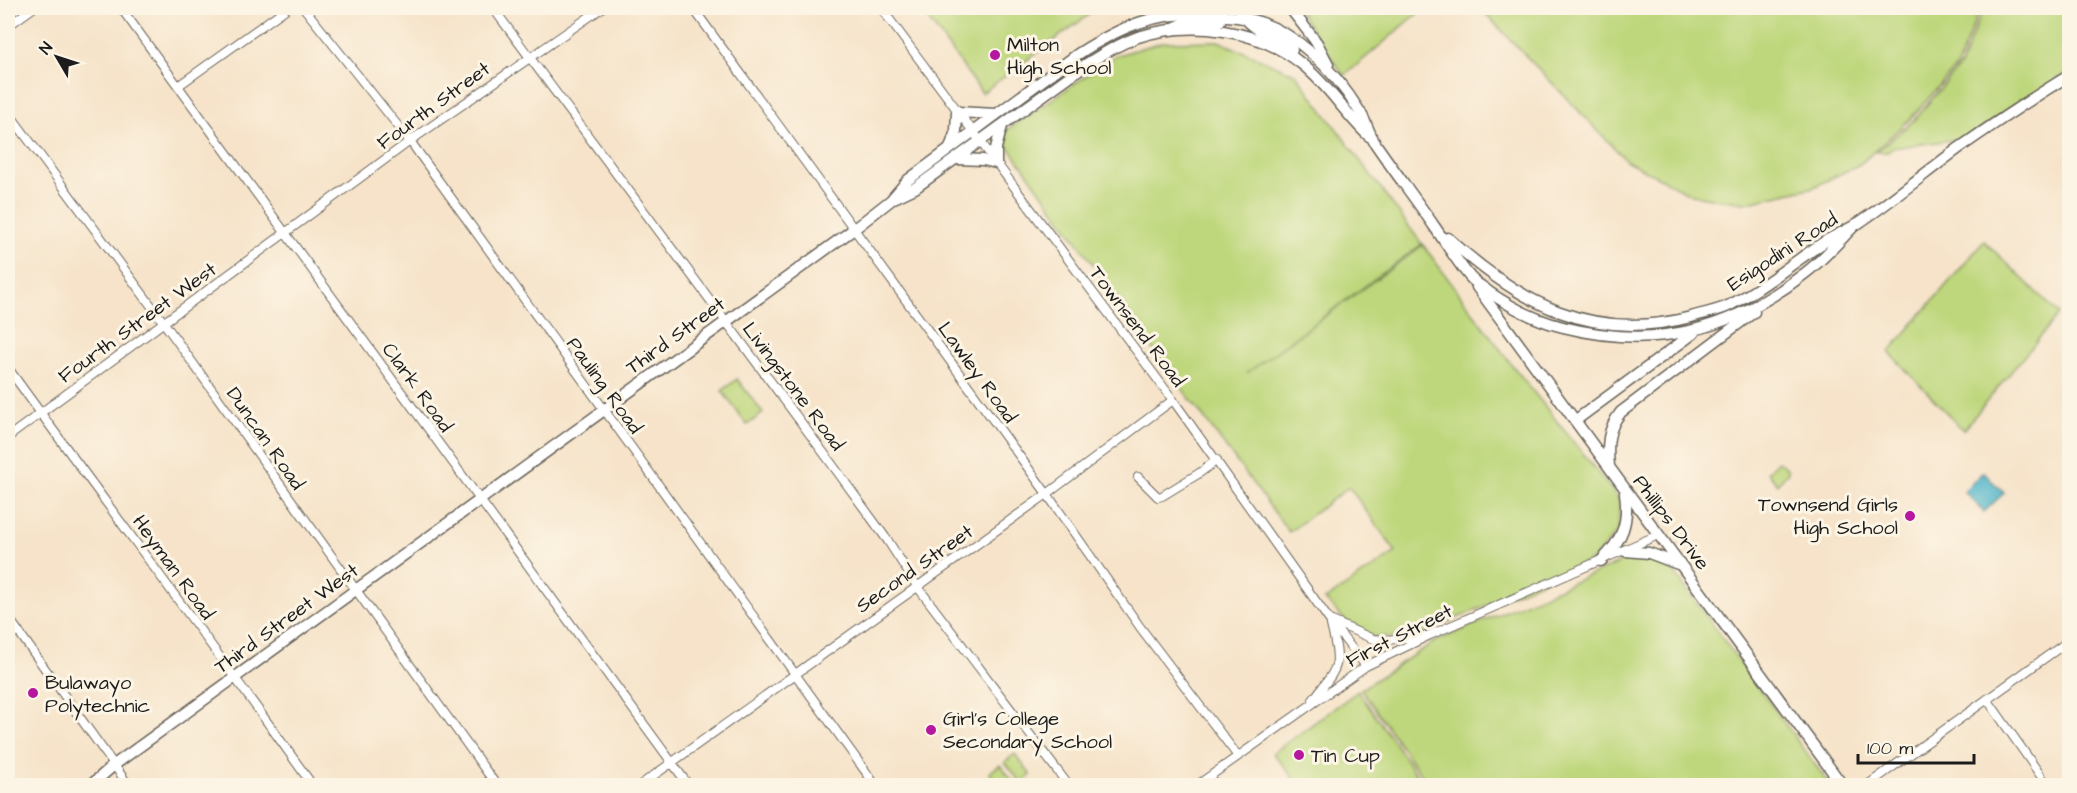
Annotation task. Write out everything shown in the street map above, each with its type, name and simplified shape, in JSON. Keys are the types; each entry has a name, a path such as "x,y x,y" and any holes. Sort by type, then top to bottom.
{"main road":[{"path":"1172,16 1191,8"},
{"path":"1290,8 1317,43 1332,73"},
{"path":"1169,30 1185,22 1234,20 1244,11 1252,26 1288,46 1298,55 1303,64"},
{"name":"Esigodini Road","path":"972,132 1107,35 1150,19 1244,11 1296,41 1332,73 1361,114 1373,140 1471,279 1527,315 1547,323 1605,337 1654,337 1700,329 1728,320 1765,300 1804,274 1856,224"},
{"name":"Esigodini Road","path":"980,142 1085,65 1112,48 1137,38 1169,30 1200,29 1244,35 1272,46 1303,64 1321,81 1352,120 1373,140"},
{"name":"Esigodini Road","path":"1434,226 1476,264 1520,294 1553,310 1579,318 1619,324 1675,321 1728,307 1746,297 1829,239 1856,224 1962,146 2070,75"},
{"path":"950,148 956,131 957,112 996,114"},
{"path":"957,159 996,163 996,148 1002,126"},
{"name":"Third Street","path":"891,200 908,180 972,132"},
{"name":"Third Street","path":"479,499 891,200 915,188 980,142"},
{"path":"1610,468 1608,439 1614,420 1621,412 1804,274"},
{"name":"Phillips Drive","path":"1471,279 1658,535 1731,630 1843,786"},
{"path":"1576,420 1728,307"},
{"path":"1601,561 1616,545 1625,526 1628,510 1625,490"},
{"name":"Third Street West","path":"90,786 114,765 479,499"},
{"path":"1625,551 1649,553 1681,566"}],"street":[{"path":"8,26 33,8"},
{"name":"Clark Road","path":"121,8 689,786"},
{"path":"178,86 287,8"},
{"name":"Pauling Road","path":"304,8 410,141 876,786"},
{"name":"Livingstone Road","path":"493,8 868,515 916,586 1069,786"},
{"name":"Fourth Street","path":"286,233 410,141 602,8"},
{"name":"Lawley Road","path":"693,8 1047,494 1140,627 1237,755"},
{"name":"Townsend Road","path":"881,8 1173,400 1330,621 1366,666"},
{"name":"Duncan Road","path":"8,112 164,323 497,786"},
{"name":"Fourth Street West","path":"8,437 286,233"},
{"name":"Heyman Road","path":"8,368 235,676 313,786"},
{"name":"Second Street","path":"639,786 1047,494 1173,400"},
{"path":"1138,477 1158,497 1217,460"},
{"name":"First Street","path":"1196,786 1366,666 1430,635 1658,535"},
{"path":"8,617 129,786"},
{"path":"1330,621 1373,639 1430,635"},
{"path":"1308,706 1334,673 1338,664 1337,648 1330,621"},
{"path":"1866,786 2070,640"},
{"path":"1987,699 2049,786"}],"green space":[{"name":"Milton High School","path":"920,8 1098,8 982,93"},
{"path":"1297,8 1424,8 1344,76"},
{"path":"1480,8 1980,8 1957,66 1911,118 1860,164 1814,187 1744,203 1692,195 1627,161"},
{"path":"1983,8 2069,8 2069,72 1967,138 1892,148 1888,152 1876,152 1914,120 1960,66"},
{"path":"1218,41 1296,74 1422,244 1247,373 1423,245 1512,365 1619,499 1619,530 1592,560 1425,632 1394,637 1374,637 1346,621 1325,600 1396,552 1349,487 1289,532 1149,344 1006,143 1006,131 1115,56 1162,42"},
{"path":"1984,241 2059,314 1963,430 1889,352"},
{"path":"737,379 763,413 747,425 722,391"},
{"path":"1778,461 1788,469 1788,472 1777,484 1767,472"},
{"path":"1628,559 1648,559 1671,568 1830,785 1428,785 1361,689 1434,642"},
{"path":"1358,691 1424,785 1299,785 1273,753"},
{"path":"1015,754 1031,775 1021,783 1005,762"},
{"path":"1000,765 1016,785 999,785 989,773"}],"water":[{"path":"1983,472 2004,493 1984,512 1964,491"}],"place":[{"name":"Milton High School","path":"995,55"},
{"name":"Townsend Girls High School","path":"1910,516"},
{"name":"Bulawayo Polytechnic","path":"33,693"},
{"name":"Girl's College Secondary School","path":"931,730"},
{"name":"Tin Cup","path":"1299,755"}]}
